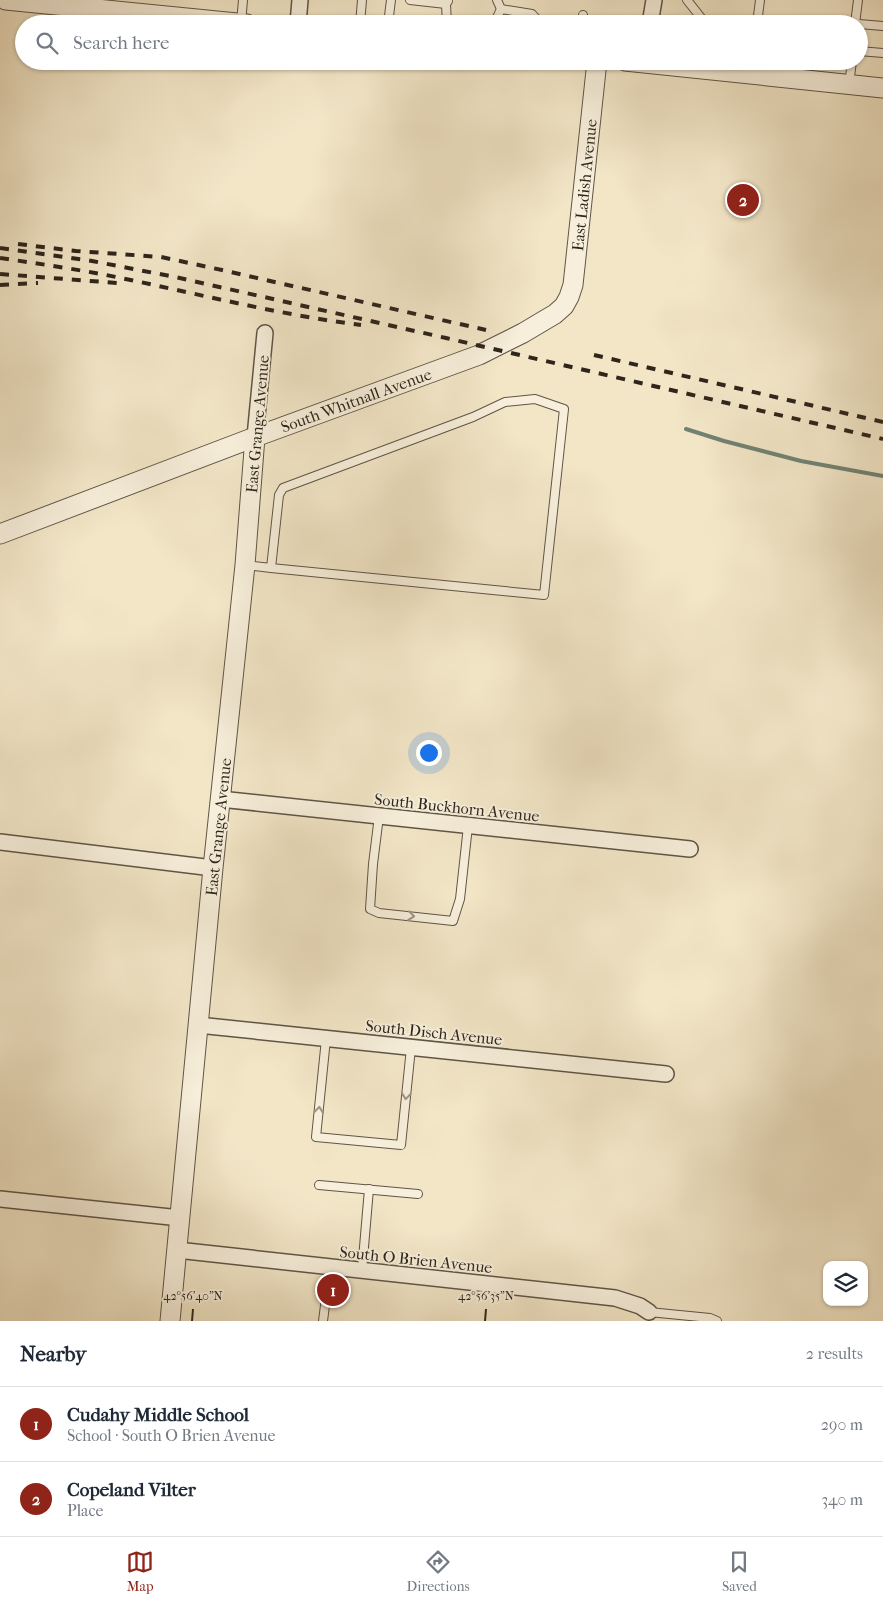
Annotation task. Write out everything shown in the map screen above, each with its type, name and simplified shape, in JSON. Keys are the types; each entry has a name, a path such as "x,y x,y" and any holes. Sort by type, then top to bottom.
{"street":[{"path":"6,0 73,3 174,15"},
{"path":"299,15 300,0"},
{"name":"East Ladish Avenue","path":"564,306 573,285 596,70"},
{"path":"763,70 849,85 883,88"},
{"name":"South Whitnall Avenue","path":"0,534 255,437 479,356 544,322 564,306"},
{"name":"East Grange Avenue","path":"170,1321 213,868 245,565 265,333"},
{"name":"South Buckhorn Avenue","path":"220,798 690,849"},
{"path":"0,842 213,868"},
{"name":"South Disch Avenue","path":"198,1025 666,1074"},
{"path":"0,1199 180,1218"},
{"name":"South O Brien Avenue","path":"177,1250 615,1298 640,1306 649,1312"}],"lane":[{"path":"242,15 243,0"},
{"path":"361,15 362,0"},
{"path":"389,15 391,0"},
{"path":"410,0 448,2 447,15"},
{"path":"497,0 501,9 498,15"},
{"path":"687,0 699,15"},
{"path":"758,15 760,0"},
{"path":"857,15 858,0"},
{"path":"501,9 533,15"},
{"path":"868,25 883,26"},
{"path":"868,51 883,53"},
{"path":"849,85 851,70"},
{"path":"245,565 271,568 544,595 564,409 535,399 505,402 473,417 283,488 279,495 271,568"},
{"path":"379,816 370,909 378,913 454,921 460,899 468,826"},
{"path":"326,1039 316,1137 325,1138 401,1146 411,1048"},
{"path":"319,1185 418,1194"},
{"path":"362,1270 369,1189"},
{"path":"323,1321 330,1267"},
{"path":"649,1312 710,1318 717,1321"}],"waterway":[{"path":"686,429 801,461 883,476"}],"railway":[{"path":"18,244 76,251 161,257 486,330"},
{"path":"0,248 92,261 175,277 883,439"},
{"path":"0,258 101,274 263,309 361,325"},
{"path":"0,274 117,283"},
{"path":"0,285 38,283"},
{"path":"594,355 883,422"}],"place":[{"name":"Copeland Vilter","path":"743,200"},
{"name":"Cudahy Middle School","path":"333,1290"}]}
